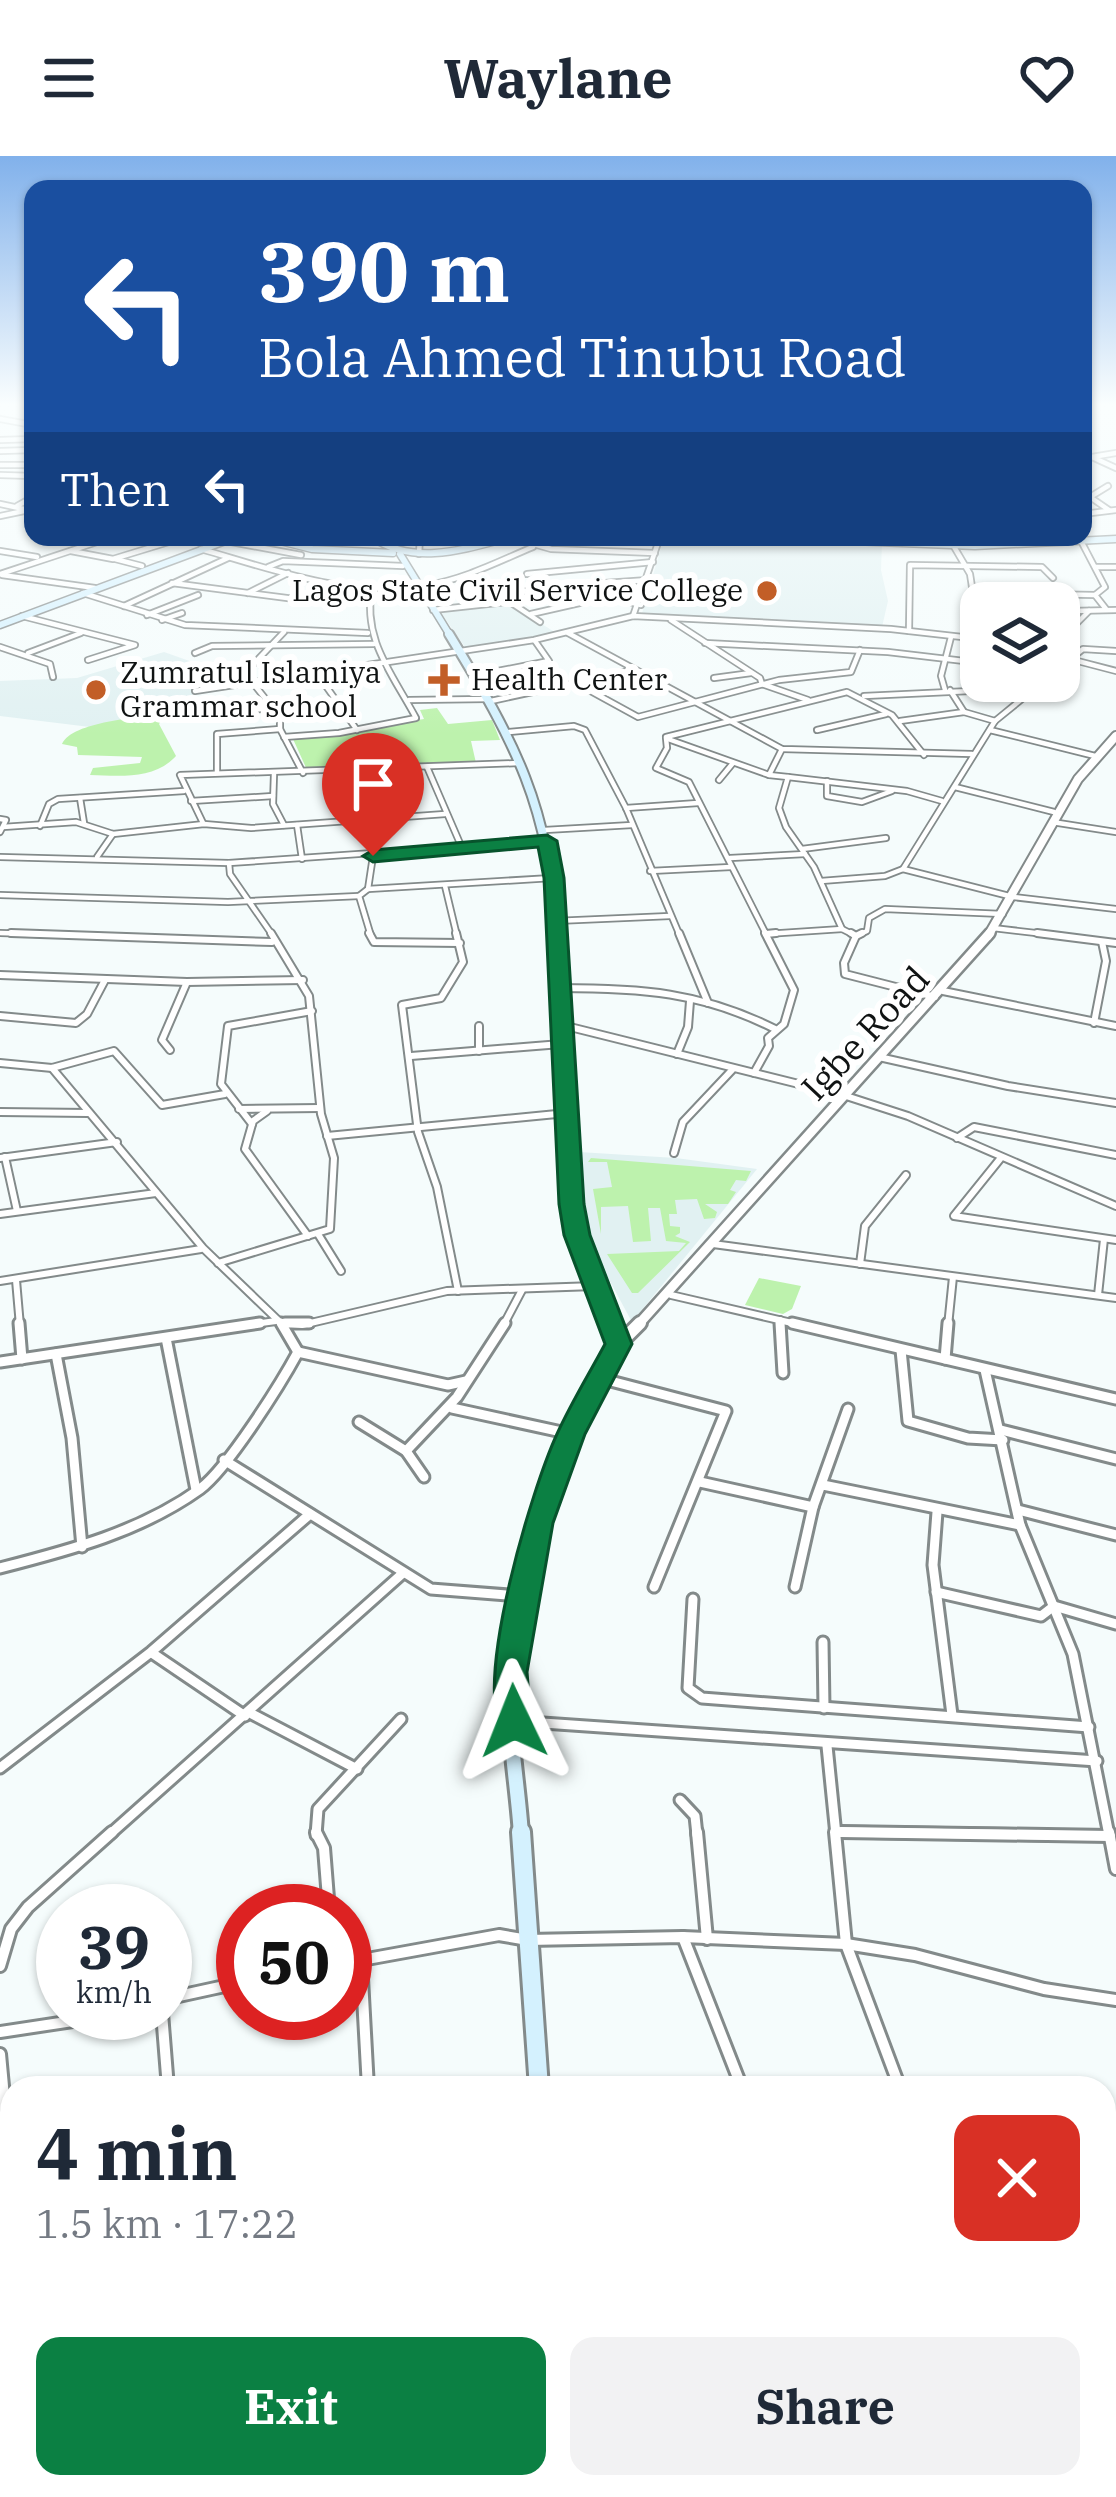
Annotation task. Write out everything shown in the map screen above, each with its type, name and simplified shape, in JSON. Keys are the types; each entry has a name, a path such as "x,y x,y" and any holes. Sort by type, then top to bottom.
{"main road":[{"path":"0,625 211,546"},
{"path":"292,546 400,558 461,546"},
{"path":"364,552 368,546"},
{"path":"385,546 400,558 509,732 546,836 554,878 561,1044 577,1235 619,1344 571,1434 538,1523 510,1672 537,2076"}],"street":[{"path":"0,574 86,546"},
{"path":"113,559 156,546"},
{"path":"270,546 305,550"},
{"path":"292,562 306,546"},
{"path":"417,554 418,546"},
{"path":"634,616 657,546"},
{"path":"953,546 972,582"},
{"path":"1083,546 1106,587"},
{"path":"202,549 288,573 372,586 418,586 487,567 533,547 655,553"},
{"path":"0,551 44,558"},
{"path":"71,551 142,566"},
{"path":"61,560 79,552"},
{"path":"124,606 229,557"},
{"path":"268,567 400,558"},
{"path":"548,587 527,574 652,562"},
{"path":"909,631 910,565 1042,567 1052,578"},
{"path":"1096,567 1116,567"},
{"path":"247,594 288,573"},
{"path":"0,574 95,588"},
{"path":"540,622 501,596 548,587 648,580"},
{"path":"172,583 318,602"},
{"path":"568,585 641,604"},
{"path":"217,773 217,734 357,730 415,719 368,633 365,609 372,586"},
{"path":"1080,595 1095,596 1106,587 1116,587"},
{"path":"83,593 160,620 284,632 368,633"},
{"path":"146,615 198,595"},
{"path":"1095,596 1106,609"},
{"path":"529,615 606,598"},
{"path":"433,610 507,602"},
{"path":"1080,621 1090,610"},
{"path":"1080,611 1116,610"},
{"path":"160,620 182,613"},
{"path":"0,616 134,645 88,660"},
{"path":"195,691 534,640 634,616 960,637"},
{"path":"670,619 762,684 808,700"},
{"path":"25,654 82,632"},
{"path":"284,632 245,671 274,707 304,774"},
{"path":"568,633 782,748 972,754"},
{"path":"951,637 944,658 947,690 964,712"},
{"path":"477,675 549,661 534,640"},
{"path":"705,643 960,660"},
{"path":"195,653 212,646 374,644"},
{"path":"0,647 50,664 53,677"},
{"path":"1080,648 1114,649"},
{"path":"576,683 635,717 816,672 851,672 860,650"},
{"path":"1080,662 1116,670"},
{"path":"407,699 491,700 636,670"},
{"path":"315,671 357,730"},
{"path":"714,679 752,673"},
{"path":"666,738 843,693 960,690"},
{"path":"862,696 898,722 924,755"},
{"path":"903,869 972,754 995,722 1019,702"},
{"path":"165,718 274,707"},
{"path":"898,722 964,712 995,722"},
{"path":"817,730 887,713"},
{"path":"509,732 582,727 598,748 708,1003"},
{"path":"990,730 1116,754"},
{"name":"Igbe Road","path":"619,1344 671,1295 843,1095 940,994 1003,914 1052,817 1098,753 1116,737"},
{"path":"666,738 770,775 896,790 942,801"},
{"path":"666,738 668,748 656,768 688,782 794,991 785,1022 775,1029 754,1073"},
{"path":"770,775 782,748"},
{"path":"203,824 179,776 519,763"},
{"path":"719,780 733,763"},
{"path":"428,767 462,849"},
{"path":"352,772 361,820"},
{"path":"274,774 273,796 284,825"},
{"path":"788,777 779,808 842,929"},
{"path":"827,782 827,796 858,802 896,790"},
{"path":"955,787 1116,832"},
{"path":"40,826 49,804 185,790"},
{"path":"191,801 273,796"},
{"path":"80,798 84,823"},
{"path":"626,808 698,803"},
{"path":"1,826 84,823 105,827 113,834 203,824 236,828 445,814"},
{"path":"297,825 302,860"},
{"path":"0,857 302,860 462,849 632,825"},
{"path":"96,859 113,834"},
{"path":"650,872 886,838"},
{"path":"368,889 373,856"},
{"path":"218,1263 313,1236 333,1224 334,1158 320,1108 312,1011 303,980 230,874 229,862"},
{"path":"821,881 885,876 903,869 1013,897 1116,909"},
{"path":"0,896 250,901 554,878"},
{"path":"445,886 463,962 441,998 402,1003 418,1128 458,1291"},
{"path":"359,896 368,917 365,925 377,944 460,943"},
{"path":"1003,914 885,909 869,918 867,931 856,936 844,963 847,976 1116,1026"},
{"path":"555,921 670,916"},
{"path":"993,928 1116,943"},
{"path":"765,934 842,929 856,936"},
{"path":"0,933 274,942"},
{"path":"1094,1023 1106,961 1102,941"},
{"path":"0,975 187,982 303,980"},
{"path":"0,1016 76,1023 87,1014 103,979"},
{"path":"170,1050 162,1040 187,982"},
{"path":"559,988 644,988 735,1007 775,1029"},
{"path":"690,1001 702,995"},
{"path":"676,1054 688,1027 690,1001"},
{"path":"252,1124 225,1094 222,1058 228,1026 312,1011"},
{"path":"562,1025 843,1095 908,1116 1116,1207"},
{"path":"479,1026 479,1052"},
{"path":"411,1056 561,1044"},
{"path":"0,1063 52,1068 114,1052 162,1105 225,1094"},
{"path":"879,1057 1008,1087 1116,1103"},
{"path":"52,1068 203,1248 292,1337 298,1352"},
{"path":"674,1153 682,1122 734,1070"},
{"path":"237,1108 320,1108"},
{"path":"267,1111 252,1124 245,1149 341,1271"},
{"path":"0,1112 88,1113"},
{"path":"328,1136 567,1113"},
{"path":"956,1139 974,1127 1116,1155"},
{"path":"17,1211 2,1158 118,1142"},
{"path":"1000,1159 954,1216 1116,1240"},
{"path":"860,1264 866,1226 906,1175"},
{"path":"0,1214 157,1192"},
{"path":"1098,1295 1104,1239"},
{"path":"712,1244 1116,1298"},
{"path":"0,1281 203,1248"},
{"path":"945,1359 953,1276"},
{"path":"16,1280 22,1359"},
{"path":"0,1362 278,1322 302,1325 458,1291 595,1286"},
{"path":"406,1451 452,1408 502,1331 522,1290"},
{"path":"671,1295 1116,1399"},
{"path":"780,1320 784,1372"},
{"path":"292,1337 302,1325"},
{"path":"166,1339 196,1491"},
{"path":"901,1350 908,1421 968,1438 1002,1435 1116,1459"},
{"path":"298,1352 448,1384 466,1382"},
{"path":"0,1568 82,1547 158,1514 196,1491 224,1460 298,1352"},
{"path":"56,1354 71,1438 82,1547"},
{"path":"985,1370 1020,1525 1073,1654 1116,1869"},
{"path":"597,1378 726,1411 654,1588"},
{"path":"448,1384 457,1395"},
{"path":"452,1408 571,1434"},
{"path":"795,1587 813,1508 848,1408"},
{"path":"358,1422 406,1451 424,1478"},
{"path":"224,1460 431,1589 523,1596"},
{"path":"700,1482 813,1508"},
{"path":"823,1485 937,1512 1020,1525"},
{"path":"1018,1510 1116,1535"},
{"path":"937,1512 930,1554 934,1606 947,1651 952,1715"},
{"path":"0,1768 152,1652 310,1514"},
{"path":"0,1966 11,1929 28,1907 403,1573"},
{"path":"936,1592 1041,1616 1054,1606"},
{"path":"693,1599 688,1677 692,1694 1089,1726"},
{"path":"1054,1606 1116,1624"},
{"path":"823,1642 824,1708"},
{"path":"152,1652 248,1714 357,1769"},
{"path":"325,1884 316,1817 401,1719"},
{"path":"514,1721 1097,1761"},
{"path":"827,1746 846,1944 896,2076"},
{"path":"680,1800 695,1816 707,1939"},
{"path":"836,1832 1110,1836"},
{"path":"372,1958 499,1935 528,1940 683,1937 846,1944 915,1954 1044,1989 1116,2000"},
{"path":"683,1937 737,2076"},
{"path":"0,2032 36,2027"},
{"path":"164,2040 167,2076"},
{"path":"366,2040 367,2076"}],"shaded area":[{"name":"Lagos State Civil Service College","path":"661,546 882,546 888,601 882,627 641,617"},
{"path":"509,604 558,634 465,647 439,610"},
{"name":"Zumratul Islamiya Grammar school","path":"164,652 198,664 194,670 202,677 188,688 195,691 191,697 167,713 90,727 0,716 0,681 77,678"},
{"path":"579,1152 757,1169 632,1322 599,1261 584,1219"}],"green space":[{"path":"437,708 448,724 492,720 500,740 471,741 476,763 308,772 293,739 424,719 420,710"},
{"path":"167,713 159,724 176,756 147,773 90,775 93,768 140,763 142,757 78,755 77,747 62,744 93,725"},
{"path":"591,1158 751,1171 746,1181 736,1180 730,1190 736,1192 728,1204 705,1204 717,1212 715,1218 704,1219 697,1199 675,1200 677,1214 669,1214 670,1226 680,1227 675,1236 690,1242 638,1293 632,1293 607,1254 679,1251 686,1243 666,1241 660,1208 648,1208 651,1241 633,1242 628,1206 601,1207 601,1234 593,1189 612,1187 607,1162 588,1162"},
{"path":"759,1278 801,1286 792,1309 783,1314 745,1305"}],"place":[{"name":"Lagos State Civil Service College","path":"767,591"},
{"name":"Health Center","path":"444,680"},
{"name":"Zumratul Islamiya Grammar school","path":"96,690"}],"route":[{"path":"373,856 547,841 554,878 572,1204 577,1235 619,1344 571,1434 538,1523 510,1672 514,1721"}]}
